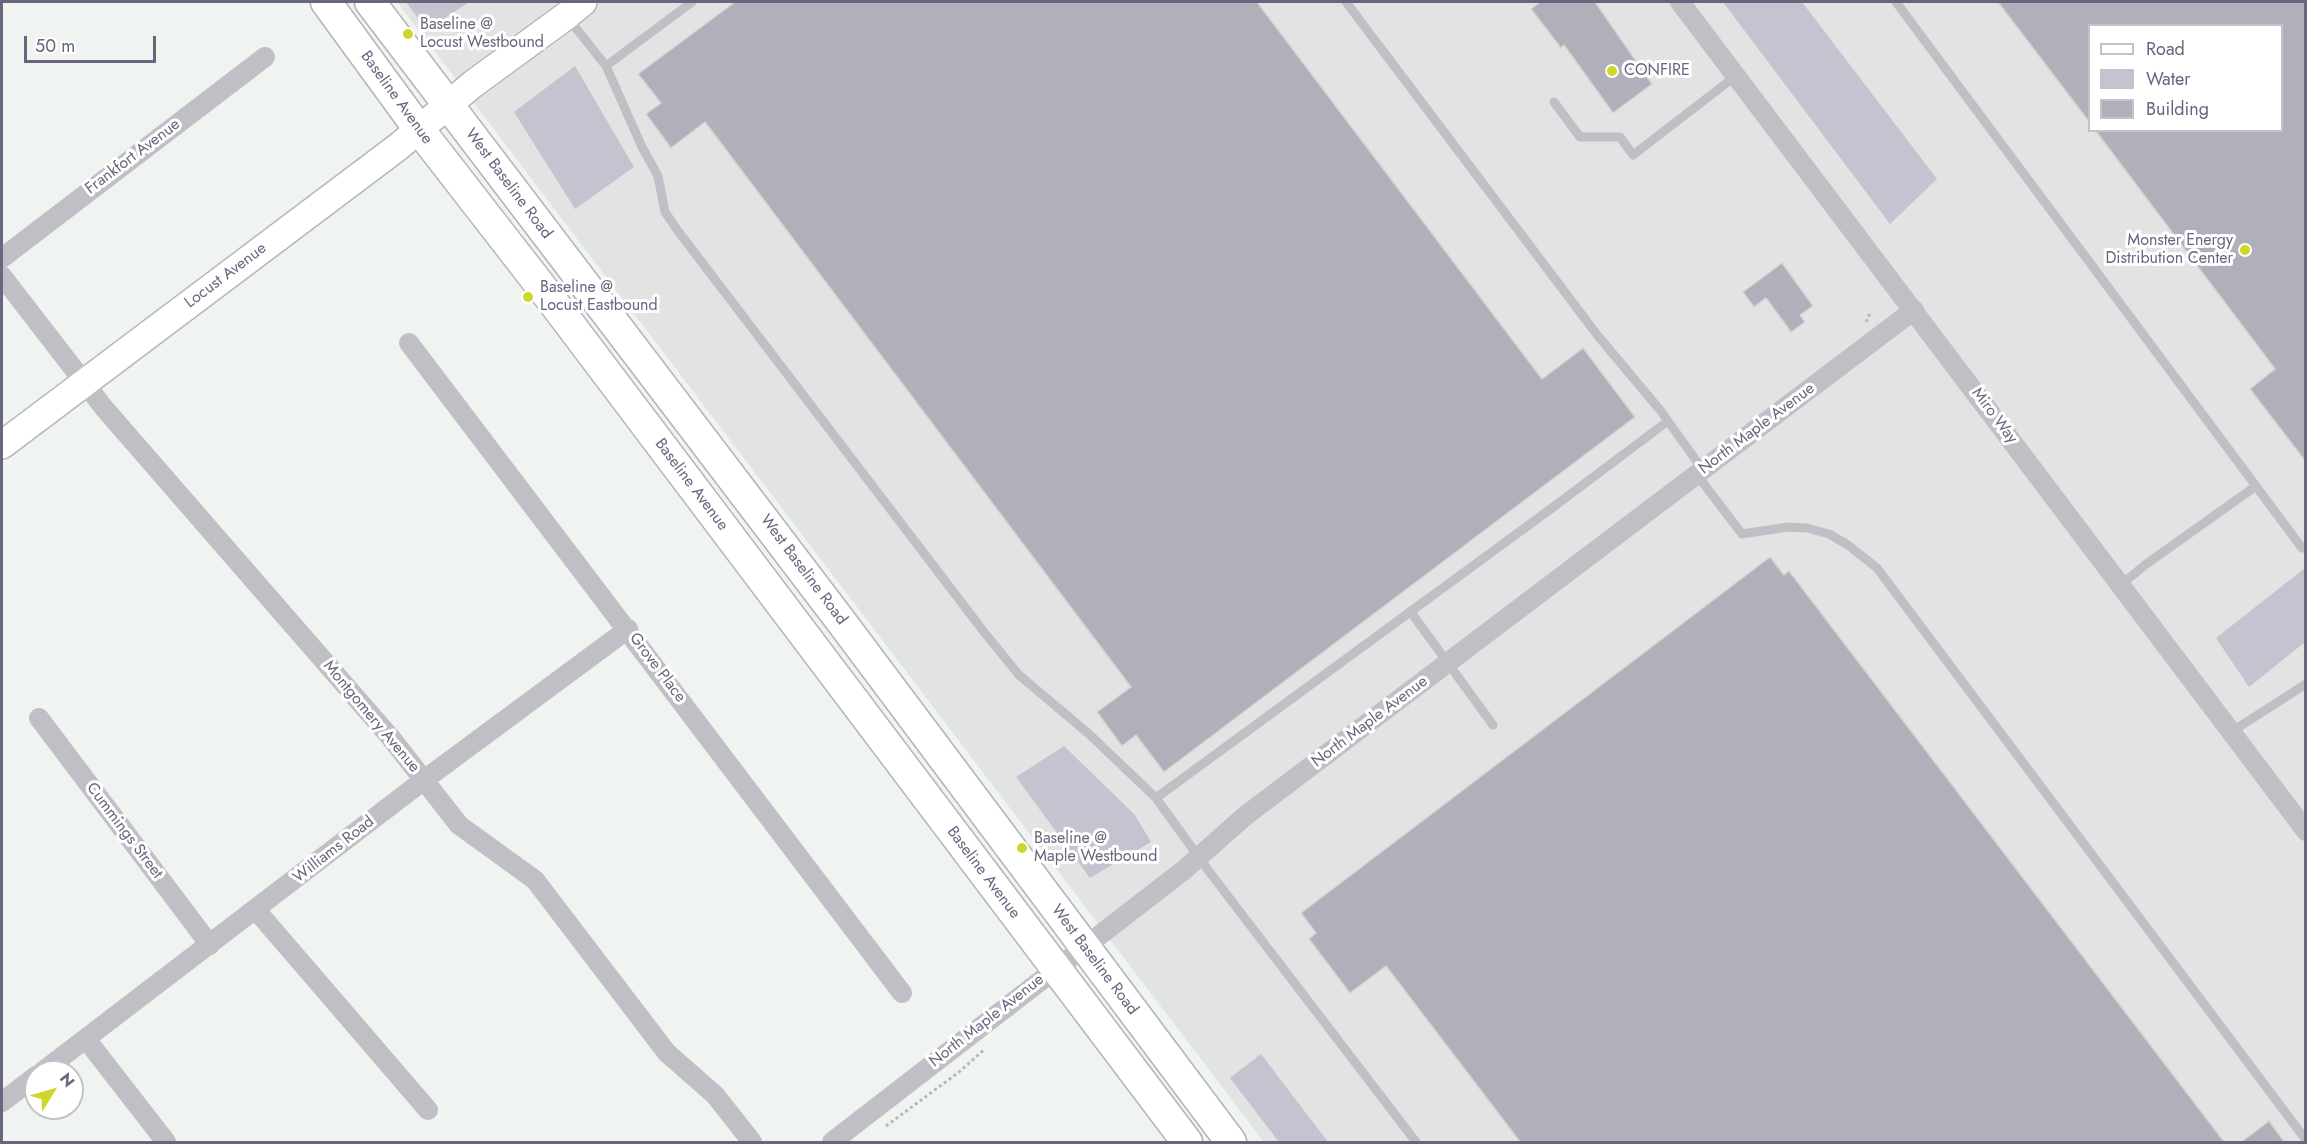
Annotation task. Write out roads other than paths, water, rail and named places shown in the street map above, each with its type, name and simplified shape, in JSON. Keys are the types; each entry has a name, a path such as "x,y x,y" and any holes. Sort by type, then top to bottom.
{"main road":[{"name":"Baseline Avenue","path":"326,2 418,129 550,298 1055,969"},
{"name":"West Baseline Road","path":"370,2 840,620 1231,1143"},
{"path":"1055,969 1187,1143"}],"street":[{"name":"Miro Way","path":"1680,2 2306,831"},
{"name":"Locust Avenue","path":"2,445 398,147 473,84 574,9"},
{"name":"Frankfort Avenue","path":"2,258 265,57"},
{"name":"Montgomery Avenue","path":"2,276 104,408 391,738 459,825 535,880 668,1053 715,1095 752,1143"},
{"name":"North Maple Avenue","path":"832,1143 1199,857 1245,816 1914,310"},
{"name":"Grove Place","path":"409,343 902,993"},
{"name":"Williams Road","path":"58,1060 424,780 628,629"},
{"name":"Cummings Street","path":"39,718 210,945"},
{"path":"256,910 428,1110"},
{"path":"86,1039 166,1143"},
{"path":"2,1102 24,1085"}],"lane":[{"path":"606,66 692,2"},
{"path":"1346,2 1598,336 1668,421 1742,534 1788,526 1807,528 1829,534 1848,545 1877,568 2306,1140"},
{"path":"1896,2 2302,548 2306,546"},
{"path":"574,9 606,66 642,147 658,176 665,212 678,231 1019,675 1089,734 1156,798 1416,1143"},
{"path":"1554,102 1580,137 1620,137 1633,155 1737,75"},
{"path":"1156,798 1668,421"},
{"path":"2121,585 2145,565 2256,486"},
{"path":"1410,611 1493,725"},
{"path":"2231,732 2306,684"}],"water":[{"path":"406,2 469,2 427,30"},
{"path":"1723,2 1802,2 1937,179 1890,224"},
{"path":"575,66 634,167 575,209 514,112"},
{"path":"2305,568 2305,642 2249,687 2216,638"},
{"path":"1064,746 1135,815 1151,842 1090,878 1016,777"},
{"path":"1261,1054 1328,1142 1279,1142 1230,1078"}],"place":[{"name":"Baseline @ Locust Westbound","path":"408,34"},
{"name":"CONFIRE","path":"1612,71"},
{"name":"Monster Energy Distribution Center","path":"2245,250"},
{"name":"Baseline @ Locust Eastbound","path":"528,297"},
{"name":"Baseline @ Maple Westbound","path":"1022,848"}]}
